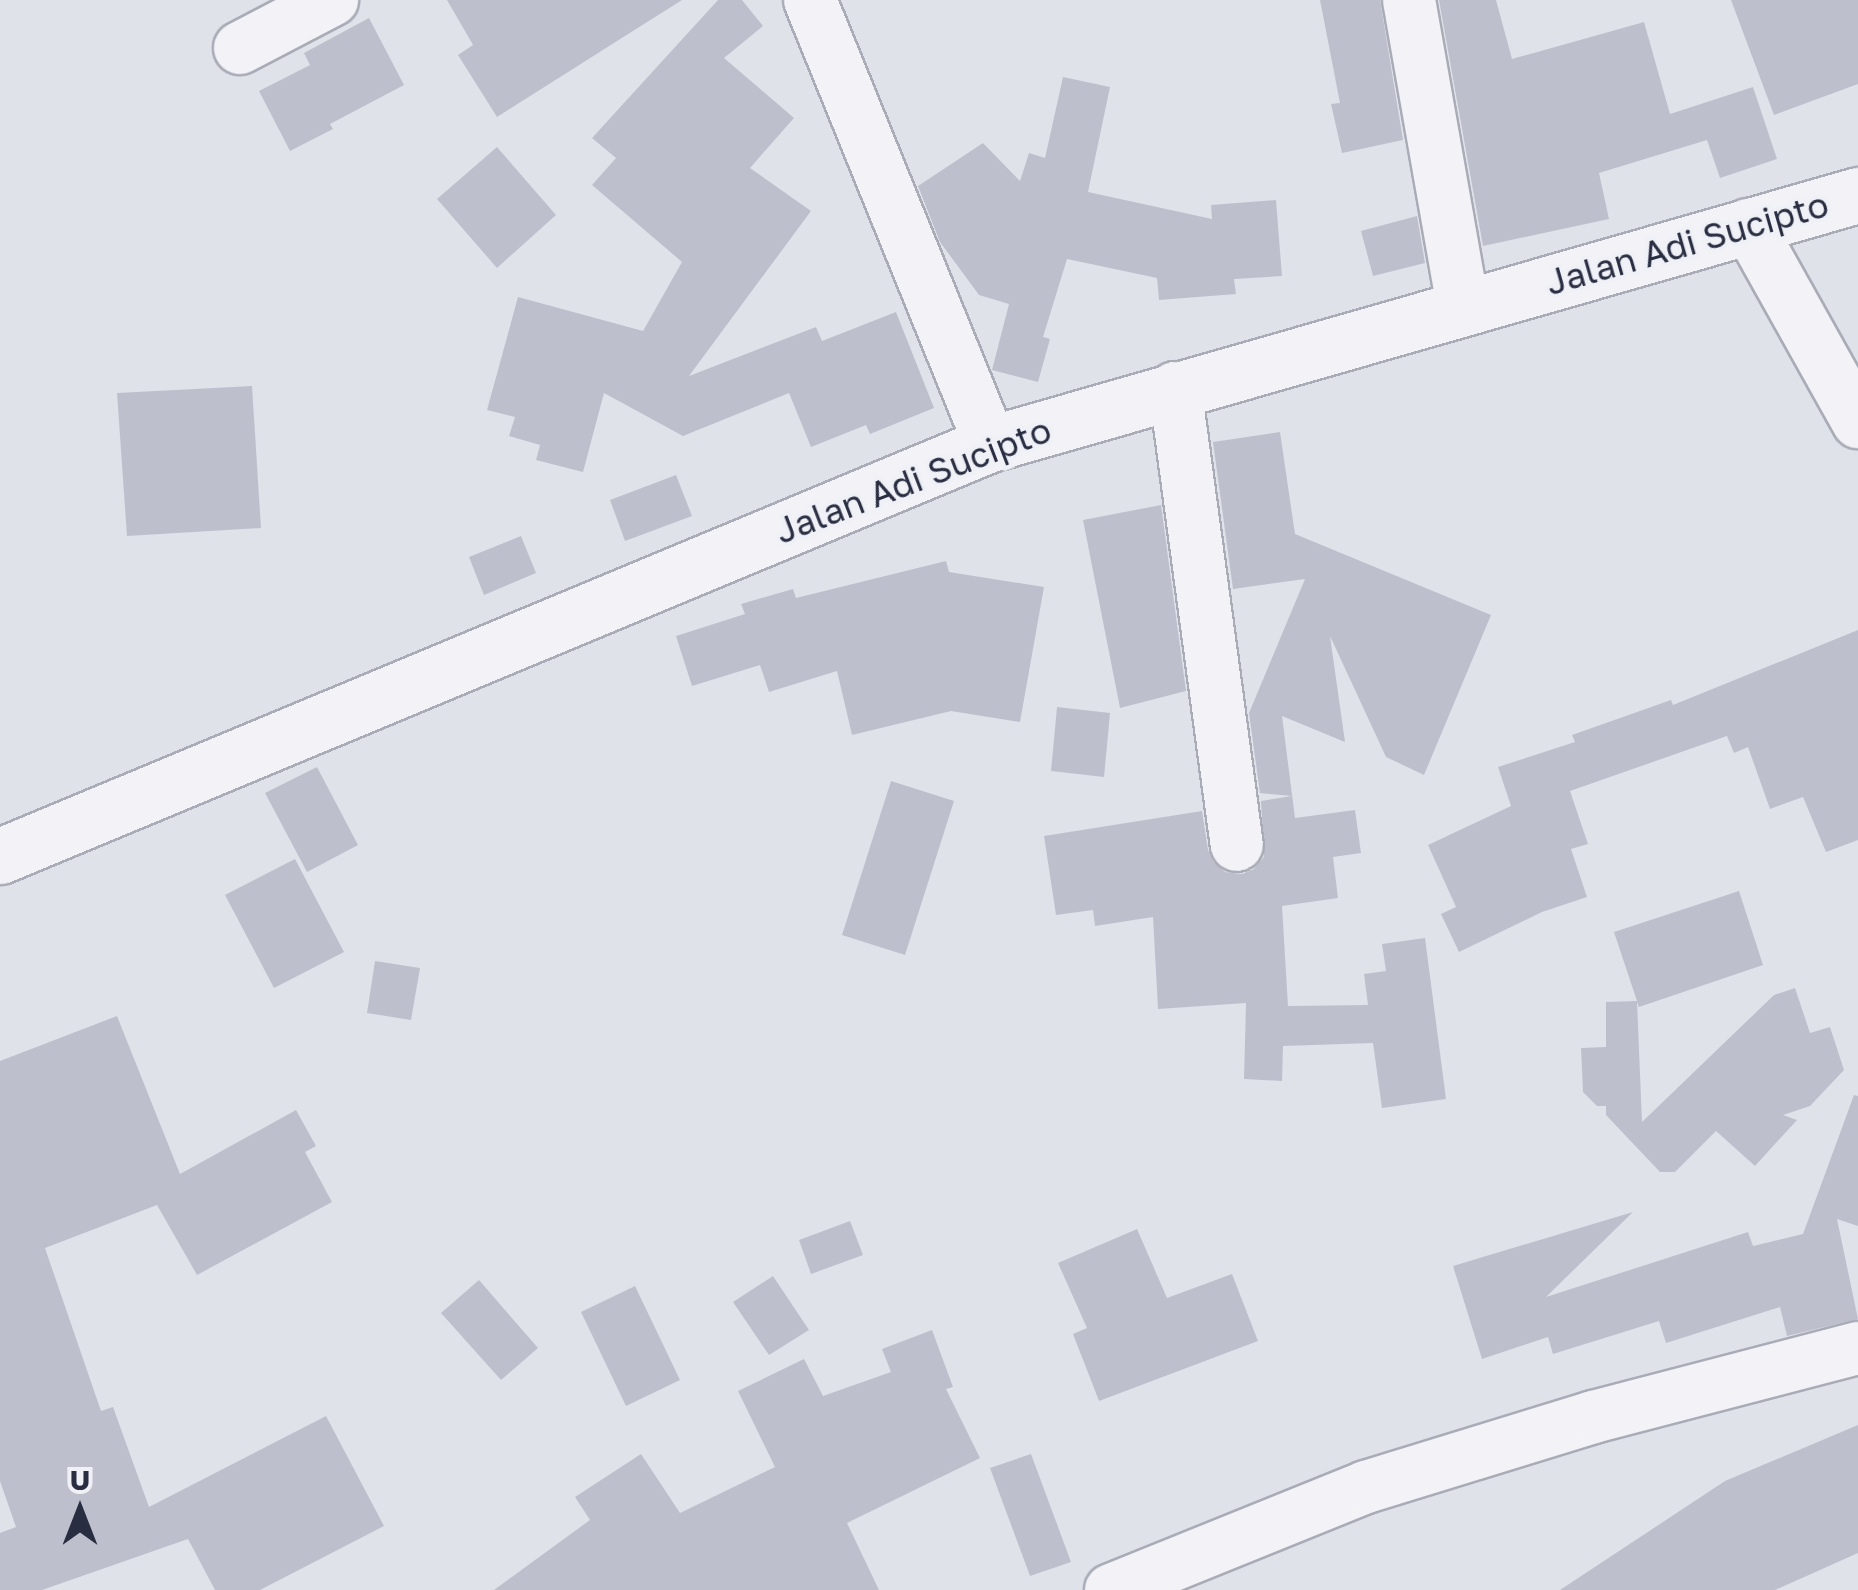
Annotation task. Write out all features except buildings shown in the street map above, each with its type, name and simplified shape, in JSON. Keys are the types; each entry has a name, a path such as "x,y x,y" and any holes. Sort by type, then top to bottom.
{"street":[{"path":"240,48 332,0"},
{"path":"810,0 990,444"},
{"path":"1409,0 1463,306"},
{"name":"Jalan Adi Sucipto","path":"0,856 990,444 1858,195"},
{"path":"1748,225 1858,422"},
{"path":"1175,388 1236,846"},
{"path":"1111,1590 1366,1487 1593,1417 1858,1348"}]}
